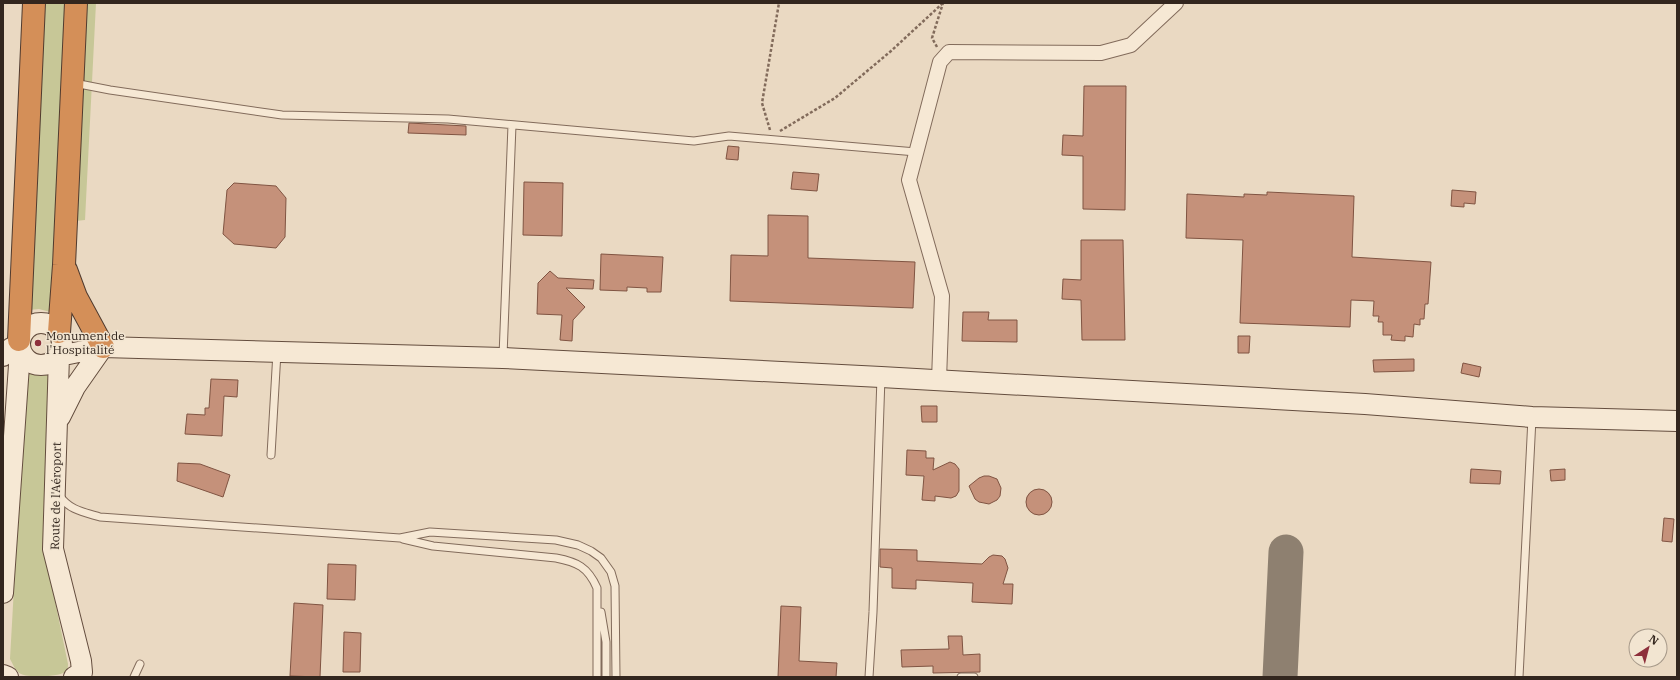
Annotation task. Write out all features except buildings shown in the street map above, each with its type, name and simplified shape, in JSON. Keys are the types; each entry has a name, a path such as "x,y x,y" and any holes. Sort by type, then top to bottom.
{"highway":[{"path":"15,348 34,3"},
{"path":"59,332 64,264 76,3"},
{"path":"64,264 76,297 103,347"}],"street":[{"path":"939,380 942,296 909,180 940,62 949,52 1101,53 1131,45 1176,3"},
{"path":"3,593 15,348 21,334 26,328 32,324 40,322 47,323 54,326 59,332 62,344 59,356"},
{"path":"59,332 103,347"},
{"path":"15,348 28,361 42,365 48,364 59,356 103,347 503,358 939,380 1365,404 1532,417 1677,421"},
{"path":"56,424 75,387 103,347"},
{"name":"Route de l'Aéroport","path":"59,356 53,549 80,675"},
{"path":"3,675 8,677"}],"lane":[{"path":"72,82 110,90 282,115 448,118 694,141 729,136 916,152"},
{"path":"503,358 512,125"},
{"path":"271,455 277,352"},
{"path":"869,677 873,612 881,377"},
{"path":"1519,677 1532,417"},
{"path":"55,484 59,495 65,504 78,511 100,517 400,538 433,546 556,558 570,561 584,568 592,577 597,588 606,642 606,677"},
{"path":"400,538 430,532 556,540 578,545 602,558 610,572 615,586 616,677"},
{"path":"597,588 598,677"},
{"path":"134,677 140,664"},
{"path":"961,677 974,677"}],"path":[{"path":"772,136 762,103 779,3"},
{"path":"943,3 932,38 944,58"},
{"path":"779,132 836,98 891,51 943,3"}],"green space":[{"path":"42,3 68,3 54,313 39,309 29,310"},
{"path":"87,3 96,3 85,220 75,221"},
{"path":"26,373 42,376 50,374 43,521 44,548 68,664 65,672 56,675 30,676 21,674 10,659"}],"taxiway":[{"path":"1280,677 1286,552"}],"place":[{"name":"Monument de l'Hospitalité","path":"38,343"}]}
